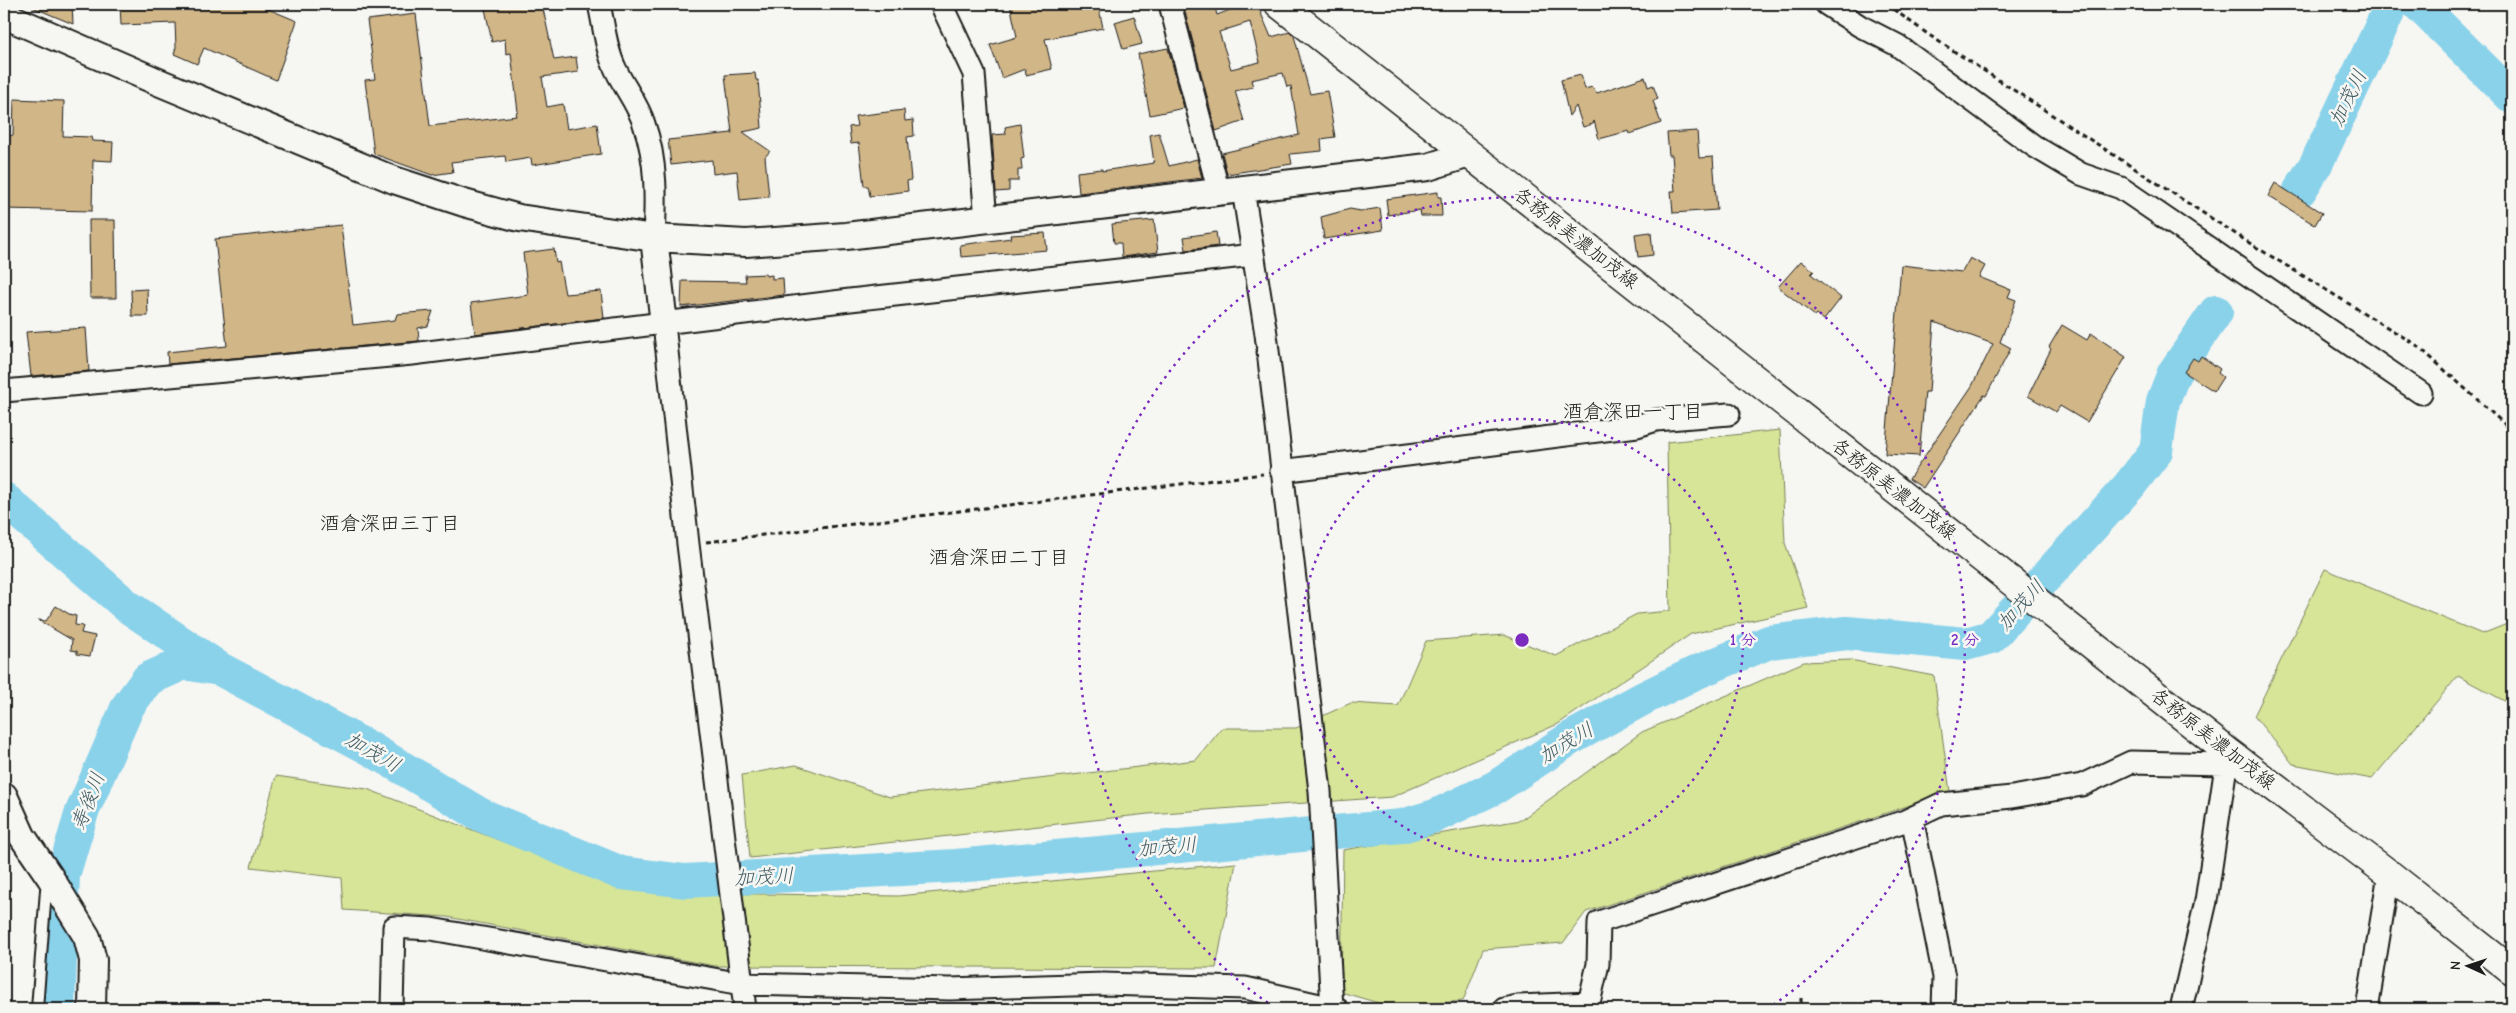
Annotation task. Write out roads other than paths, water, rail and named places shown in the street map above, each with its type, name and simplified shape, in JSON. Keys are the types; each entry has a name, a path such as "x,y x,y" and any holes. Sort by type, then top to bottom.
{"main road":[{"name":"各務原美濃加茂線","path":"1279,4 2051,612 2227,758 2389,874 2512,971"}],"street":[{"path":"599,4 607,48 616,71 634,98 652,152 656,199 654,238 688,544 745,1009"},
{"path":"942,4 974,74 986,220"},
{"path":"392,1009 394,927 431,929 742,984 950,989 1103,984 1244,988 1334,1009 1320,791 1266,334 1253,255 1170,4"},
{"path":"1826,4 1860,26 1897,45 2034,146 2081,174 2121,188 2421,393"},
{"path":"4,15 156,81 394,180 464,203 519,218 654,238 746,243 846,236 1231,192 1428,167 1469,154"},
{"path":"4,391 412,354 850,300 1253,255"},
{"path":"1281,471 1636,426 1656,420 1729,414"},
{"path":"1504,1009 1518,1006 1589,1003 1598,964 1598,922 1912,818 1941,804 2012,797 2082,785 2132,762 2227,758 2206,901 2181,1009"},
{"path":"4,796 22,836 87,937 93,960 92,1009"},
{"path":"1912,818 1944,977 1944,1009"},
{"path":"2368,1009 2389,874"}],"lane":[{"path":"37,1009 46,890 50,877"}],"waterway":[{"name":"加茂川","path":"2300,190 2316,164 2392,4"},
{"path":"2418,4 2512,97"},
{"name":"加茂川","path":"4,499 127,606 220,669 369,748 481,815 621,873 685,881 956,866 1402,826 1435,816 1496,787 1571,738 1644,698 1695,673 1769,642 1847,633 1966,644 1991,637 2129,486 2156,451 2163,401 2174,373 2216,312"},
{"name":"寿後川","path":"58,1009 63,875 82,812 128,706 148,679 184,663 220,669"}],"district":[{"name":"酒倉深田一丁目","path":"1633,411"},
{"name":"酒倉深田三丁目","path":"390,523"},
{"name":"酒倉深田二丁目","path":"999,557"}]}
